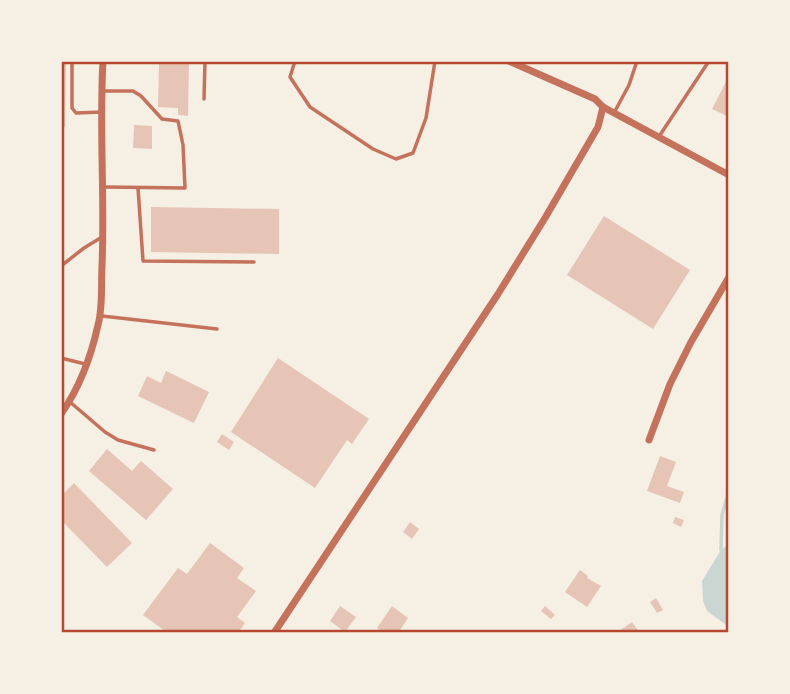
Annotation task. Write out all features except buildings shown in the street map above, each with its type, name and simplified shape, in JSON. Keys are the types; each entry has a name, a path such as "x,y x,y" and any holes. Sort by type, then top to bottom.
{"street":[{"path":"61,414 87,365 100,316 103,61"},
{"path":"509,61 595,99 603,107 729,175"},
{"path":"274,633 498,294 598,127 603,107"},
{"path":"649,440 670,384 729,277"}],"lane":[{"path":"72,61 72,108 76,113 102,112"},
{"path":"204,99 205,61"},
{"path":"295,61 290,77 310,107 373,149 396,159 413,153 426,118 435,61"},
{"path":"614,113 629,85 637,61"},
{"path":"659,137 709,61"},
{"path":"102,91 133,91 162,119 178,121 183,145 185,188 103,187"},
{"path":"138,188 143,261 254,262"},
{"path":"61,266 103,237"},
{"path":"100,316 217,329"},
{"path":"61,358 87,365"},
{"path":"69,402 118,440 154,450"}],"shaded area":[{"path":"729,544 729,627 707,611 703,601 702,581 721,550"}],"waterway":[{"path":"723,553 722,515 729,490"}]}
